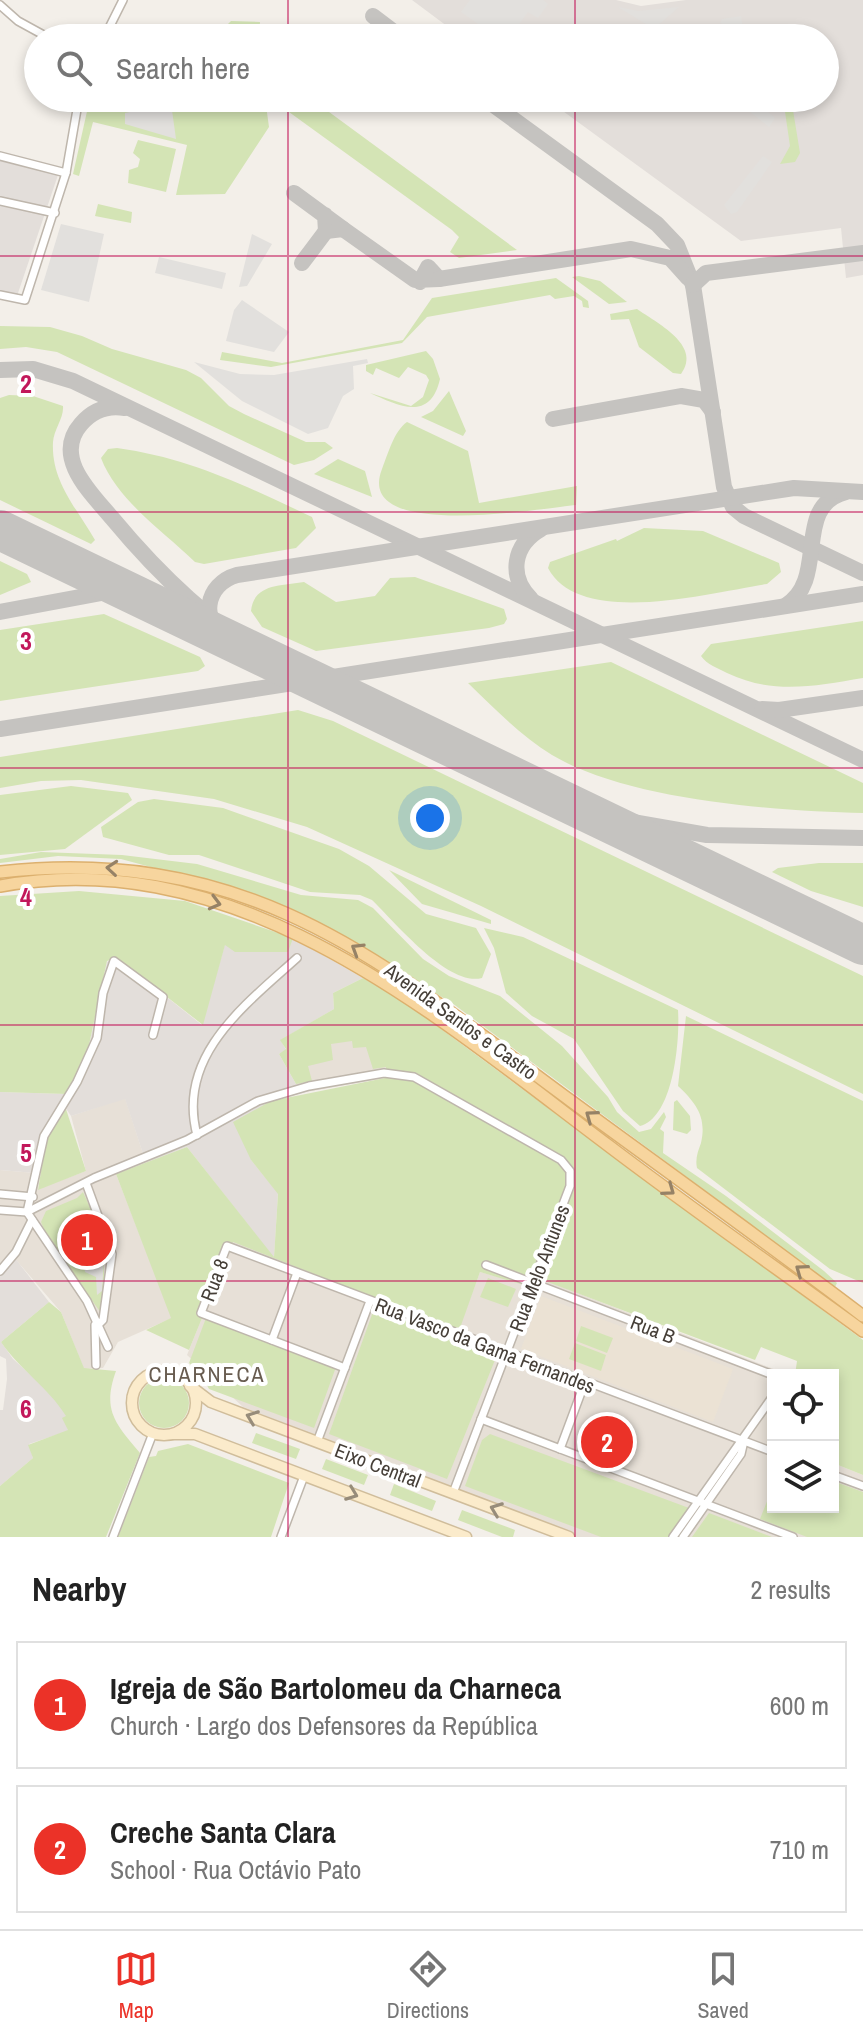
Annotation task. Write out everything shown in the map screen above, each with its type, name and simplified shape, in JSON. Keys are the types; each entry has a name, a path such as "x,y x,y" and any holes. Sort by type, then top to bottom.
{"main road":[{"name":"Avenida Santos e Castro","path":"0,872 50,866 125,869 241,895 300,917 348,943 484,1033 863,1316"},
{"name":"Avenida Santos e Castro","path":"0,886 27,881 108,881 215,903 298,932 394,988 863,1331"},
{"path":"168,1372 181,1376 190,1386 195,1398 193,1416 185,1427 173,1434 153,1433 140,1425 132,1399 140,1383 150,1375 168,1372"},
{"name":"Eixo Central","path":"190,1386 211,1402 569,1537"},
{"name":"Eixo Central","path":"173,1434 195,1434 438,1532 466,1537"}],"street":[{"path":"110,24 119,1"},
{"path":"0,5 24,24"},
{"path":"0,295 25,300 66,173 77,112"},
{"path":"0,156 66,173"},
{"path":"0,201 55,213"},
{"path":"0,1210 30,1216 86,1183 197,1135 191,1096 202,1063 241,1009 297,958"},
{"path":"0,1271 16,1252 30,1216 44,1136 77,1082 97,1038 103,993 114,961 163,997 153,1035"},
{"name":"Rua Melo Antunes","path":"197,1135 276,1095 363,1076 394,1073 414,1077 566,1165 570,1186 453,1493"},
{"path":"86,1183 113,1259 103,1320 98,1325"},
{"path":"0,1194 33,1197"},
{"path":"30,1216 94,1315 108,1347"},
{"name":"Rua Vasco da Gama Fernandes","path":"227,1246 767,1450"},
{"name":"Rua 8","path":"227,1246 201,1313 272,1340"},
{"name":"Rua B","path":"486,1265 767,1373"},
{"path":"297,1273 272,1340 345,1368"},
{"path":"317,1442 370,1301"},
{"path":"94,1315 96,1365"},
{"path":"560,1449 585,1382"},
{"path":"673,1537 767,1405"},
{"path":"481,1419 793,1537"},
{"path":"113,1537 153,1433"},
{"path":"683,1537 741,1454 744,1441"},
{"path":"281,1537 304,1476"},
{"path":"839,1477 863,1486"}],"shaded area":[{"path":"412,0 616,0 641,6 686,0 863,0 863,275 846,278 841,228 741,241 564,112 839,112 839,24 444,24"},
{"path":"470,0 543,0 548,4 538,18 528,12 519,24 478,24 461,12"},
{"path":"618,7 638,11 679,7 660,24 646,24"},
{"path":"741,16 742,24 721,24 722,19"},
{"path":"172,112 176,139 125,124 125,113"},
{"path":"750,112 768,112 775,118 769,127"},
{"path":"763,156 772,162 737,212 731,214 724,205"},
{"path":"0,161 58,175 17,296 0,292"},
{"path":"61,224 104,234 89,302 41,290"},
{"path":"252,234 272,244 247,286 239,287"},
{"path":"159,257 226,273 222,289 155,273"},
{"path":"242,300 289,332 274,352 226,341 234,310"},
{"path":"367,359 368,363 353,366 354,389 343,396 328,428 308,434 242,401 194,362 240,374 274,375"},
{"path":"293,938 363,978 333,993 334,1009 281,1040 286,1050 279,1054 296,1084 306,1092 271,1101 251,1160 278,1193 274,1258 187,1147 146,1163 125,1099 71,1116 63,1104 48,1123 35,1173 0,1170 0,1092 67,1094 86,1059 107,962 116,957 202,1025 225,944"},
{"path":"347,1001 386,1067 385,1078 306,1092 296,1084"},
{"path":"125,1098 146,1163 116,1174 172,1318 118,1342 103,1368 84,1369 61,1312 11,1254 0,1264 0,1170 35,1173 40,1176 38,1189 86,1171 71,1116"},
{"path":"233,1241 458,1331 480,1272 527,1285 544,1280 774,1369 767,1369 767,1513 839,1513 839,1465 863,1475 863,1537 577,1537 243,1407 187,1355"},
{"path":"11,1253 49,1302 1,1342 13,1359 54,1396 67,1416 68,1431 29,1444 33,1458 0,1486 0,1410 3,1410 7,1379 6,1359 0,1356 0,1264"},
{"path":"104,1257 102,1291 97,1295 96,1277 85,1272 83,1258"},
{"path":"541,1296 733,1369 713,1422 521,1349"},
{"path":"585,1420 638,1440 629,1464 576,1444"}],"green space":[{"path":"231,21 260,22 260,24 228,24"},
{"path":"87,112 267,112 269,127 225,194 176,195 187,145 93,122 79,176 73,174"},
{"path":"289,112 329,112 517,250 459,258 450,252 459,237"},
{"path":"785,112 793,112 800,153 795,162 780,164 790,146"},
{"path":"138,140 176,149 166,192 128,183 129,170 138,167 140,159 133,153"},
{"path":"98,204 132,212 131,223 95,216"},
{"path":"572,277 600,281 627,302 609,304"},
{"path":"556,278 588,301 589,308 583,307 582,301 574,296 555,299 550,295 427,317 402,343 271,367 220,360 222,352 282,363 403,340 432,298"},
{"path":"637,309 665,328 681,344 686,353 686,363 681,374 673,373 639,347 629,319 611,320 610,314"},
{"path":"0,326 50,327 186,370 201,378 229,406 244,414 306,442 325,442 333,448 314,460 294,465 57,352 26,347 0,349"},
{"path":"426,351 433,359 440,379 429,401 411,407 370,393 411,406 423,397 429,380 426,375 408,367 399,378 376,368 373,375 366,371 366,365"},
{"path":"449,391 466,431 463,436 421,417 433,411"},
{"path":"9,395 33,396 63,406 53,442 53,456 66,493 95,540 91,544 0,500 0,398"},
{"path":"407,422 468,451 479,503 577,486 576,505 456,516 422,513 395,506 381,492 382,469 395,437"},
{"path":"117,448 169,459 217,475 312,517 316,528 296,548 204,564 195,562 118,488 101,458 108,449"},
{"path":"338,459 365,471 372,497 314,474"},
{"path":"644,528 703,531 779,563 781,572 767,584 682,599 617,602 588,597 564,587 548,568 550,562 617,541"},
{"path":"0,561 27,574 31,582 0,595"},
{"path":"415,577 504,609 507,619 504,624 489,628 316,651 262,627 251,611 257,595 278,586 304,582 336,602 375,596 390,578"},
{"path":"104,614 200,657 205,666 198,671 0,701 0,630"},
{"path":"863,621 863,678 794,687 761,684 727,673 701,656 711,644"},
{"path":"611,662 863,783 863,813 746,806 660,793 620,783 552,755 519,730 468,683"},
{"path":"298,710 333,721 863,976 863,1094 481,906 307,827 214,799 81,780 41,781 0,788 0,757"},
{"path":"71,786 128,793 132,800 65,849 0,855 0,795"},
{"path":"154,799 223,808 339,849 369,866 426,914 476,928 491,954 482,978 468,978 438,963 372,900 360,895 310,892 199,855 169,855 103,837 101,827 138,802"},
{"path":"41,852 122,855 197,864 301,895 358,900 373,908 423,959 449,976 500,996 562,1046 608,1097 617,1112 639,1132 651,1129 664,1112 666,1117 660,1129 664,1132 663,1153 726,1196 824,1271 837,1283 835,1287 452,1003 337,935 169,872 121,859 58,856 0,863 0,859"},
{"path":"819,863 863,863 863,907 811,891 772,872 778,868"},
{"path":"389,870 491,920 491,924 422,904"},
{"path":"79,891 185,901 293,938 288,952 235,952 225,945 203,1025 117,958 107,961 86,1059 67,1094 0,1092 0,896"},
{"path":"484,928 523,937 678,1010 678,1039 672,1076 661,1108 651,1120 640,1126 623,1111 574,1039 532,1016 506,993 494,948"},
{"path":"363,978 403,1001 863,1340 863,1475 839,1465 839,1369 796,1369 797,1361 761,1347 755,1360 545,1281 527,1286 480,1272 459,1331 233,1242 189,1350 146,1330 171,1318 116,1174 187,1147 274,1257 278,1194 251,1160 233,1122 271,1101 385,1078 386,1067 373,1069 366,1047 353,1048 352,1041 331,1044 333,1060 308,1066 312,1081 296,1084 279,1054 286,1049 280,1040 334,1009 333,993"},
{"path":"686,1016 863,1101 863,1283 830,1269 697,1168 701,1118 690,1098 678,1086"},
{"path":"677,1100 690,1116 691,1130 687,1134 673,1130 674,1102"},
{"path":"66,1109 86,1171 38,1190 46,1140"},
{"path":"83,1192 92,1212 96,1213 109,1256 104,1257 104,1274 108,1273 101,1313 48,1239 41,1222 46,1211 77,1198"},
{"path":"488,1278 516,1289 508,1307 480,1297"},
{"path":"49,1302 61,1312 84,1368 116,1371 110,1396 113,1415 140,1453 106,1537 0,1537 0,1486 33,1458 28,1445 68,1430 62,1418 66,1416 59,1406 1,1342"},
{"path":"374,1309 497,1355 447,1479 329,1434"},
{"path":"206,1318 336,1367 314,1428 209,1389 201,1374 189,1363"},
{"path":"581,1326 613,1338 607,1353 576,1341"},
{"path":"575,1343 606,1355 601,1371 569,1359"},
{"path":"164,1378 181,1386 189,1403 181,1420 164,1428 147,1420 139,1403 147,1386"},
{"path":"256,1433 300,1449 296,1459 252,1443"},
{"path":"490,1434 689,1508 669,1537 601,1537 465,1486 482,1440"},
{"path":"188,1444 289,1483 271,1537 118,1537 149,1457 156,1456 158,1451"},
{"path":"326,1459 368,1475 364,1485 322,1469"},
{"path":"839,1483 863,1492 863,1537 807,1537 760,1519 767,1501 767,1513 839,1513"},
{"path":"394,1484 436,1501 432,1511 390,1495"},
{"path":"462,1510 515,1530 513,1537 502,1537 458,1520"},
{"path":"709,1513 772,1537 692,1537"}],"taxiway":[{"path":"373,16 384,24"},
{"path":"503,112 657,224 677,245 693,285 724,487 733,507 744,516 863,573"},
{"path":"294,193 343,229 326,231 325,215"},
{"path":"343,229 415,280 439,279 428,267 420,282"},
{"path":"302,263 326,231"},
{"path":"439,279 631,249 670,258 688,278"},
{"path":"693,285 706,273 863,253"},
{"path":"0,370 33,369 73,381 863,760"},
{"path":"553,419 681,396 704,400 713,412"},
{"path":"125,408 113,407 91,415 73,436 73,462 85,486 130,540 169,580 231,633 278,664"},
{"path":"228,640 213,624 210,604 218,586 237,575 794,488 863,492"},
{"path":"785,606 798,594 806,579 814,527 820,512 829,500 846,492"},
{"path":"531,599 519,581 517,561 524,543 541,529"},
{"path":"0,612 123,589"},
{"path":"0,729 863,594"},
{"path":"762,709 779,710 863,698"},
{"path":"566,802 621,820 707,835 863,838"},
{"path":"786,908 863,937"}],"runway":[{"path":"0,530 863,945"}],"place":[{"name":"Igreja de São Bartolomeu da Charneca","path":"87,1240"},
{"name":"Creche Santa Clara","path":"607,1442"}],"district":[{"name":"CHARNECA","path":"207,1374"}]}
